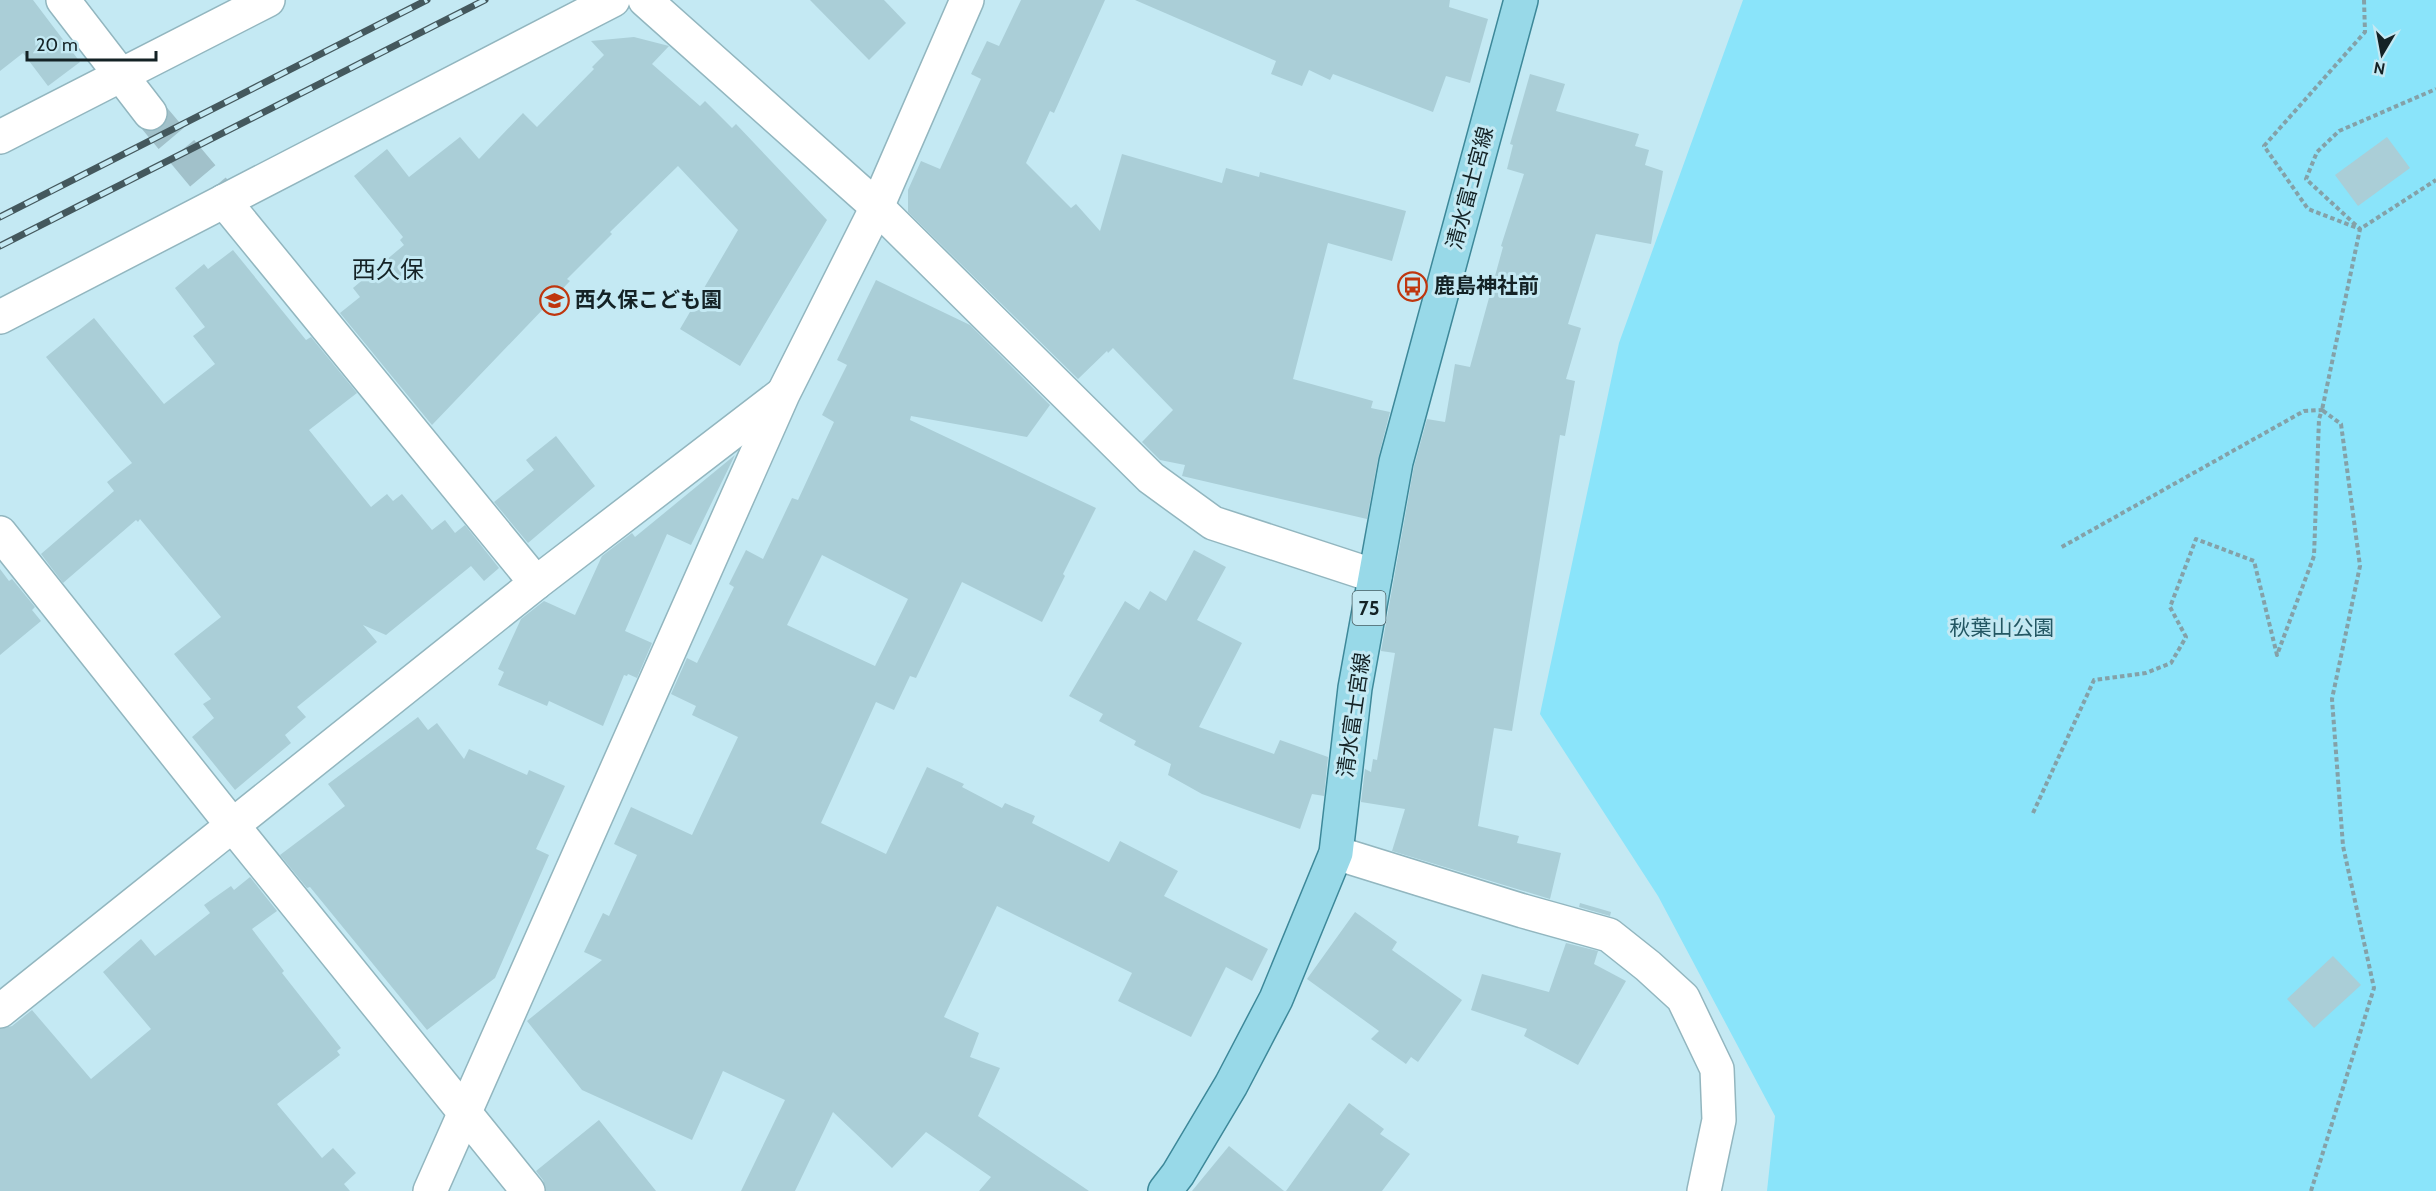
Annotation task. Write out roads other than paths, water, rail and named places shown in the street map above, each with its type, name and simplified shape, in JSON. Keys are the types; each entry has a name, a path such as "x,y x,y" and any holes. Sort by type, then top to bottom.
{"main road":[{"name":"清水富士宮線","path":"1165,1191 1178,1174 1231,1085 1276,999 1336,854 1355,688 1396,462 1521,0"}],"street":[{"path":"63,0 150,113"},
{"path":"0,137 268,0"},
{"path":"0,316 613,0"},
{"path":"645,0 877,207 1151,478 1213,523 1375,576"},
{"path":"430,1191 783,394 877,207 967,0"},
{"path":"225,201 536,583"},
{"path":"0,1011 536,583 783,394"},
{"path":"0,533 528,1191"},
{"path":"1336,854 1609,935 1657,974 1683,998 1717,1069 1719,1120 1704,1191"}],"tunnel":[{"path":"150,113 224,201"}],"railway":[{"path":"0,217 427,0"},
{"path":"0,246 485,0"}],"place":[{"name":"鹿島神社前","path":"1413,286"},
{"name":"西久保こども園","path":"554,300"}],"district":[{"name":"西久保","path":"388,270"}],"park label":[{"name":"秋葉山公園","path":"2002,628"}]}
